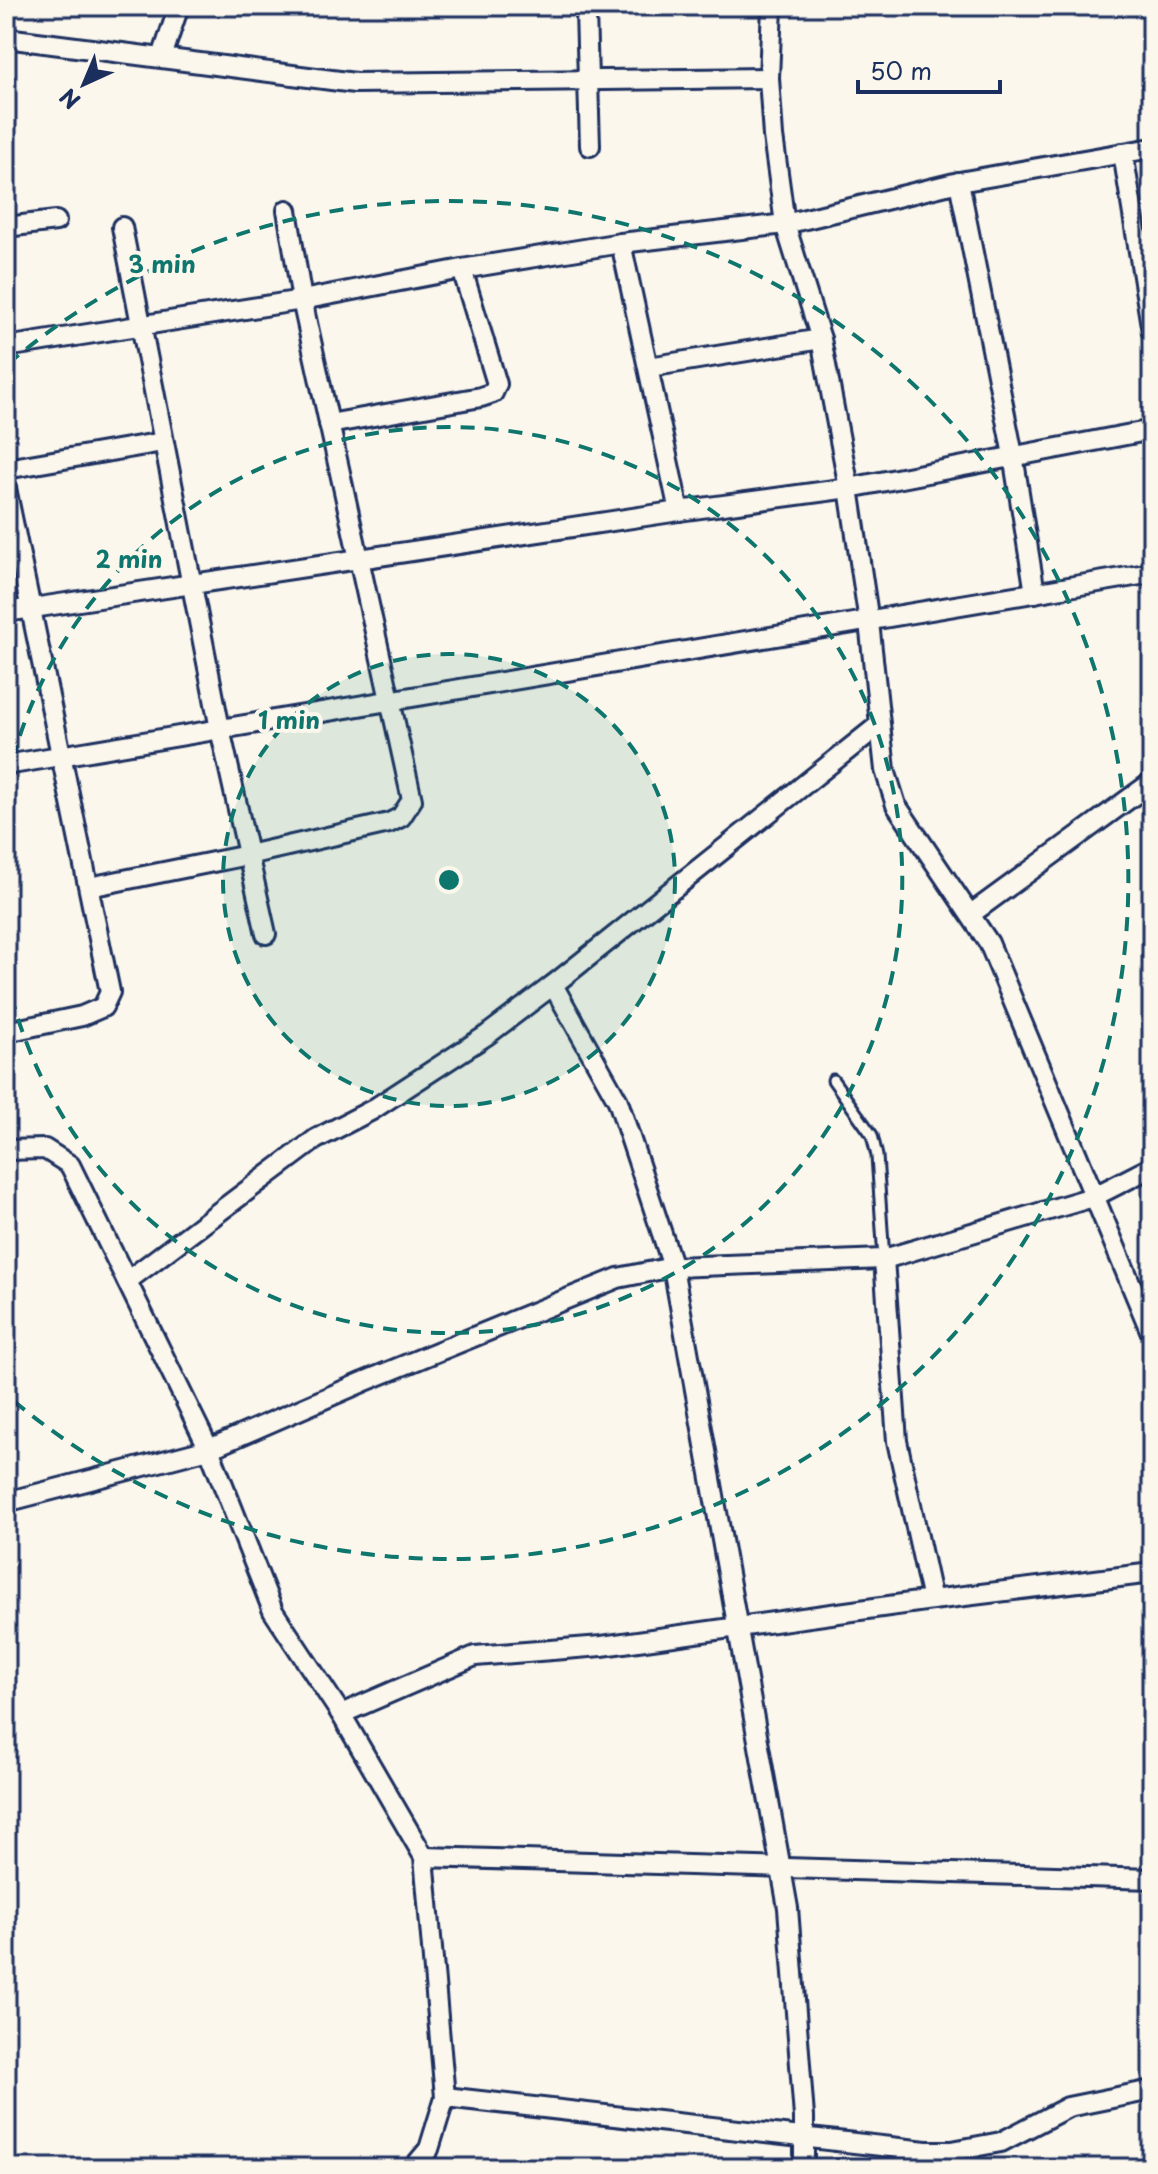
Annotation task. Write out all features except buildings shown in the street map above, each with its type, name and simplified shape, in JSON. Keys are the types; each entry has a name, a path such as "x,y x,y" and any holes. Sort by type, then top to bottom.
{"street":[{"path":"162,57 179,6"},
{"path":"772,6 769,78 785,224 821,339 849,488 869,622 885,770 896,805 989,943 1152,1335"},
{"path":"586,12 590,146"},
{"path":"6,38 355,83 769,78"},
{"path":"6,347 302,300 621,243 785,224 959,182 1152,148"},
{"path":"1123,153 1152,332"},
{"path":"959,182 1013,455 1035,593"},
{"path":"89,887 389,823 401,817 412,800 302,300 287,210"},
{"path":"6,227 56,221"},
{"path":"122,227 220,729 266,934"},
{"path":"621,243 679,511"},
{"path":"329,424 493,393 497,384 462,269"},
{"path":"649,367 821,339"},
{"path":"6,612 849,488 1152,430"},
{"path":"6,469 163,442"},
{"path":"6,488 110,992 103,1007 82,1016 6,1032"},
{"path":"6,765 1152,573"},
{"path":"127,1281 316,1139 372,1110 487,1035 879,725"},
{"path":"971,914 1152,782"},
{"path":"553,985 618,1101 673,1267 788,1908 804,2168"},
{"path":"6,1150 45,1149 70,1165 209,1449 273,1611 341,1714 424,1857 445,2097 429,2149 413,2168"},
{"path":"6,1502 209,1449 363,1382 618,1278 673,1267 884,1259 1093,1197 1152,1167"},
{"path":"884,1259 897,1441 932,1600"},
{"path":"341,1714 475,1656 602,1646 1152,1573"},
{"path":"424,1857 1152,1879"},
{"path":"445,2097 926,2151 977,2148 1001,2142 1068,2107 1152,2090"}],"lane":[{"path":"833,1080 872,1135 877,1156 884,1259"}]}
